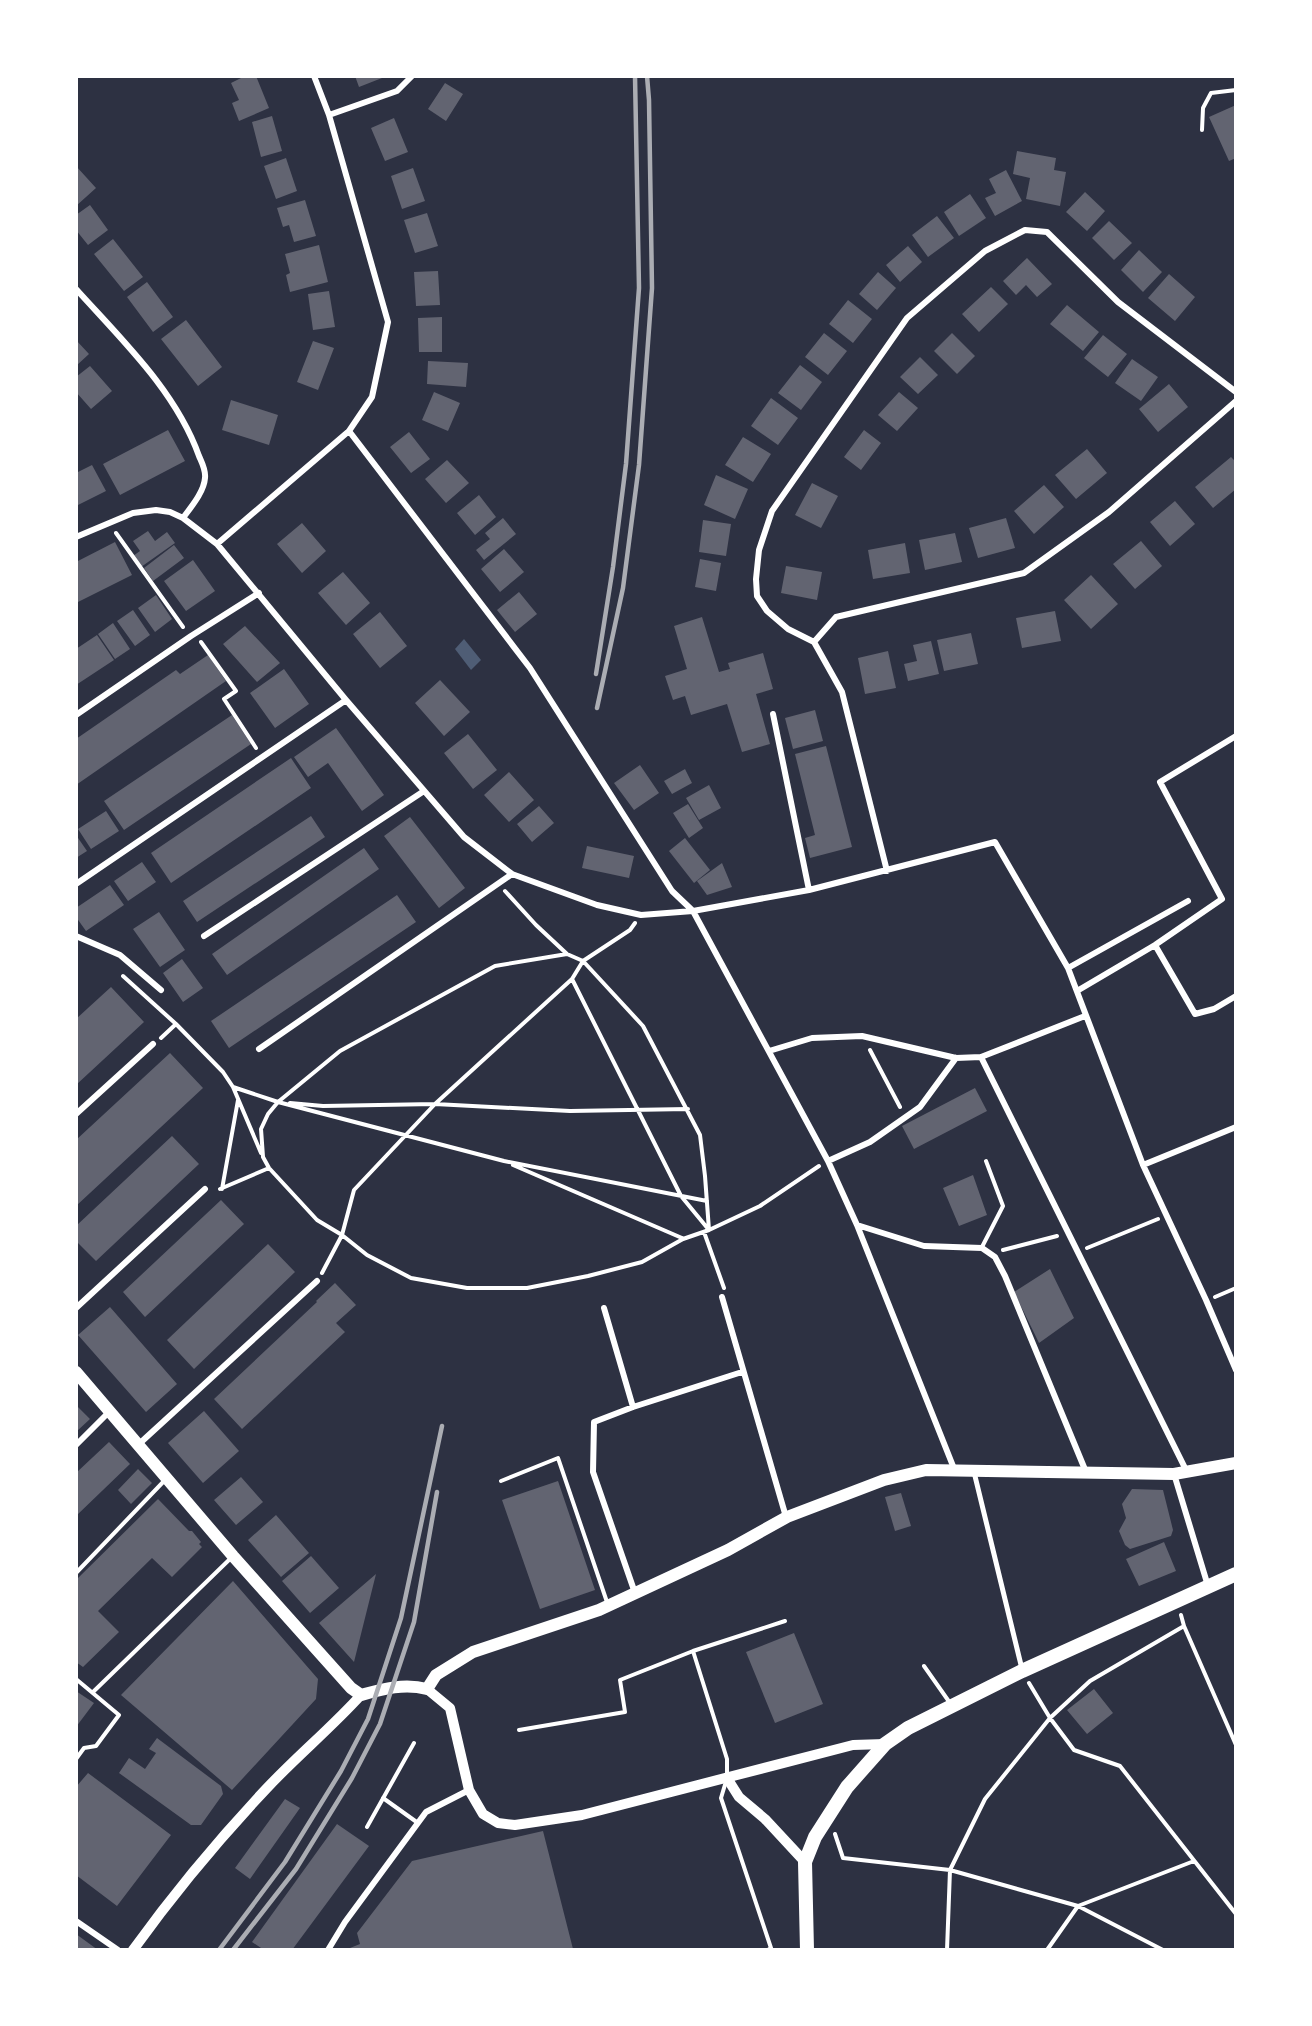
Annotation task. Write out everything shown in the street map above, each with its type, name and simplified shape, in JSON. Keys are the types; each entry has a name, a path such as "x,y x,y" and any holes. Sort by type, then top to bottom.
{"highway":[{"path":"807,1950 805,1862 815,1837 847,1786 885,1744 908,1728 1022,1671 1236,1574"}],"main road":[{"path":"76,1372 233,1556 351,1688 361,1695 412,1685 427,1689 436,1675 473,1652 608,1606 728,1550 787,1517 884,1480 926,1470 1180,1473 1236,1463"}],"street":[{"path":"218,544 349,431 372,397 388,322 329,115 314,76"},
{"path":"329,115 397,91 412,76"},
{"path":"887,870 842,692 814,642 788,629 767,611 757,596 756,579 759,550 772,511 907,318 985,251 1024,230 1047,232 1118,302 1236,392"},
{"path":"76,289 140,360 194,440 206,479 183,518"},
{"path":"814,642 836,617 1024,573 1109,512 1236,401"},
{"path":"349,431 530,668 672,891 693,910 828,1161 956,1471"},
{"path":"76,537 133,513 156,510 183,518 218,544 346,700 464,837 512,874 597,905 641,915 693,910 809,890 995,842 1068,968 1143,1165 1236,1370"},
{"path":"76,716 193,635 259,593"},
{"path":"76,884 346,700"},
{"path":"773,714 809,890"},
{"path":"1077,990 1155,945 1222,899 1160,782 1236,736"},
{"path":"204,936 424,791"},
{"path":"260,1049 512,874"},
{"path":"1068,968 1188,901"},
{"path":"76,936 120,955 161,990"},
{"path":"1155,945 1195,1014 1214,1009 1236,996"},
{"path":"769,1051 812,1038 862,1036 956,1058 981,1057 1085,1016"},
{"path":"76,1114 153,1044"},
{"path":"981,1057 1078,1251 1180,1473 1208,1586"},
{"path":"828,1161 870,1142 920,1107 956,1058"},
{"path":"1143,1165 1236,1127"},
{"path":"76,1308 205,1189"},
{"path":"856,1226 924,1246 982,1248 995,1257 1005,1276 1086,1472"},
{"path":"139,1444 317,1281"},
{"path":"722,1297 742,1372 787,1517"},
{"path":"604,1308 633,1407"},
{"path":"635,1593 593,1472 594,1422 742,1372"},
{"path":"76,1445 111,1411"},
{"path":"974,1472 1022,1671"},
{"path":"427,1689 450,1708 469,1790 483,1814 498,1823 515,1825 582,1815 854,1745 885,1744"},
{"path":"132,1950 183,1884 265,1790 361,1695"},
{"path":"727,1778 739,1797 765,1819 805,1862"},
{"path":"328,1950 345,1922 426,1812 469,1790"},
{"path":"76,1921 118,1950"}],"lane":[{"path":"1202,130 1203,108 1211,93 1236,90"},
{"path":"982,1248 1003,1206 986,1161"},
{"path":"501,1481 558,1458 608,1606"},
{"path":"76,1573 167,1479"},
{"path":"93,1692 233,1556"},
{"path":"519,1730 625,1712 620,1680 693,1651 785,1621"},
{"path":"693,1651 727,1759 727,1778 721,1798 771,1948 768,1950"},
{"path":"924,1666 952,1706"},
{"path":"76,1679 119,1715 96,1746 84,1748 76,1759"},
{"path":"368,1827 414,1743"},
{"path":"383,1798 418,1823"}],"path":[{"path":"108,523 236,691 224,699 263,758"},
{"path":"498,884 567,954 583,961 643,1026 700,1135 707,1201 706,1231 724,1290 722,1297"},
{"path":"317,1281 342,1235 354,1190 435,1104 572,979 583,961 630,930 641,915"},
{"path":"263,1157 261,1129 268,1114 278,1102 340,1051 495,966 567,954"},
{"path":"120,974 176,1024 223,1072 233,1087 269,1168 317,1220 342,1235 367,1255 411,1278 467,1288 527,1288 642,1262 683,1239 760,1206 828,1161"},
{"path":"572,979 681,1196 706,1231"},
{"path":"153,1044 176,1024"},
{"path":"862,1036 905,1118"},
{"path":"233,1087 278,1102 504,1161 707,1201"},
{"path":"222,1189 238,1100"},
{"path":"278,1102 323,1106 435,1104 570,1111 636,1108 688,1109"},
{"path":"504,1161 683,1239"},
{"path":"205,1189 222,1189 269,1168"},
{"path":"1078,1251 1167,1216"},
{"path":"989,1253 1069,1233"},
{"path":"1206,1300 1236,1288"},
{"path":"1176,1602 1184,1626 1236,1745"},
{"path":"947,1950 950,1870 985,1799 1050,1718 1090,1681 1184,1626"},
{"path":"1022,1671 1050,1718 1074,1750 1120,1766 1236,1914"},
{"path":"828,1815 843,1858 950,1870 1078,1906 1163,1950"},
{"path":"1047,1950 1078,1906 1194,1861"}],"water":[{"path":"464,639 481,660 471,670 455,649"}],"building":[{"path":"245,76 256,76 269,108 239,121 232,103 239,100 231,83"},
{"path":"355,76 381,76 382,78 359,87"},
{"path":"445,83 463,94 446,121 428,109"},
{"path":"1236,105 1236,158 1229,161 1209,117"},
{"path":"272,116 282,151 261,157 252,122"},
{"path":"394,118 408,152 385,161 371,128"},
{"path":"1017,151 1056,158 1054,170 1066,172 1060,206 1026,199 1030,178 1013,174"},
{"path":"286,158 297,191 276,199 264,166"},
{"path":"76,166 96,188 76,206"},
{"path":"413,168 425,201 402,209 391,176"},
{"path":"1006,170 1022,201 995,216 985,198 996,193 989,179"},
{"path":"1085,192 1105,211 1087,231 1066,212"},
{"path":"970,194 986,218 959,236 944,212"},
{"path":"305,200 316,236 294,242 289,225 283,227 277,208"},
{"path":"90,205 108,230 88,245 76,230 76,215"},
{"path":"427,213 438,246 415,253 404,220"},
{"path":"937,216 954,238 928,257 912,235"},
{"path":"1109,221 1132,243 1114,260 1092,238"},
{"path":"113,239 143,277 124,291 94,254"},
{"path":"319,245 328,282 290,292 286,275 290,273 285,254"},
{"path":"908,246 922,262 900,282 886,265"},
{"path":"1139,250 1162,272 1143,292 1121,270"},
{"path":"1027,258 1052,284 1037,297 1026,285 1016,295 1003,281"},
{"path":"438,271 440,305 416,306 414,272"},
{"path":"878,272 896,288 877,310 859,294"},
{"path":"1169,274 1195,297 1175,321 1148,298"},
{"path":"147,282 173,317 153,332 127,297"},
{"path":"991,287 1008,304 979,332 962,314"},
{"path":"329,291 335,327 313,330 308,294"},
{"path":"848,300 872,319 853,343 829,324"},
{"path":"1067,305 1099,332 1083,351 1050,324"},
{"path":"442,317 442,352 419,352 418,318"},
{"path":"186,320 222,367 198,386 161,339"},
{"path":"824,333 847,351 828,375 805,357"},
{"path":"952,333 975,356 957,374 934,351"},
{"path":"1103,335 1127,354 1108,377 1084,358"},
{"path":"76,340 89,354 76,366"},
{"path":"313,341 334,348 318,390 297,382"},
{"path":"920,357 938,375 918,394 900,377"},
{"path":"1132,359 1158,377 1141,401 1115,383"},
{"path":"428,361 468,363 466,387 427,384"},
{"path":"800,365 822,382 801,410 778,393"},
{"path":"90,366 112,391 91,409 76,392 76,377"},
{"path":"1169,384 1188,407 1158,432 1139,409"},
{"path":"434,392 460,403 448,431 422,420"},
{"path":"899,392 918,408 897,431 878,415"},
{"path":"771,398 798,418 778,445 751,426"},
{"path":"231,400 278,415 269,445 222,430"},
{"path":"168,430 185,461 120,495 103,464"},
{"path":"864,430 881,443 861,470 844,457"},
{"path":"409,432 430,459 411,473 390,447"},
{"path":"743,437 771,454 753,482 725,465"},
{"path":"1087,449 1107,473 1076,499 1055,475"},
{"path":"1231,457 1236,462 1236,489 1213,508 1195,487"},
{"path":"447,460 469,483 446,503 425,479"},
{"path":"92,465 106,491 76,506 76,473"},
{"path":"716,475 748,489 735,519 704,505"},
{"path":"812,483 838,496 821,528 795,515"},
{"path":"1044,485 1064,507 1034,534 1014,511"},
{"path":"479,495 496,517 475,535 457,513"},
{"path":"1175,501 1195,524 1170,546 1150,522"},
{"path":"503,518 516,534 484,560 476,550 490,539 485,533"},
{"path":"1006,518 1015,548 978,558 969,528"},
{"path":"703,520 731,524 726,556 699,552"},
{"path":"302,523 326,551 302,573 277,544"},
{"path":"148,531 155,541 167,532 175,543 141,567 133,556 140,551 133,541"},
{"path":"955,533 962,562 925,570 919,540"},
{"path":"1141,541 1162,566 1135,589 1113,564"},
{"path":"115,542 132,575 76,603 76,562"},
{"path":"905,543 910,573 873,579 868,550"},
{"path":"174,545 184,558 153,581 144,568"},
{"path":"504,549 524,572 500,592 481,569"},
{"path":"700,559 721,563 716,591 695,587"},
{"path":"193,560 215,591 186,611 164,581"},
{"path":"786,566 822,572 817,600 781,593"},
{"path":"343,572 370,603 346,625 318,593"},
{"path":"1091,575 1118,604 1091,629 1064,600"},
{"path":"519,592 537,614 515,632 497,610"},
{"path":"156,595 172,619 155,632 138,608"},
{"path":"133,610 150,635 135,646 117,621"},
{"path":"1055,611 1061,641 1022,648 1016,618"},
{"path":"380,612 407,646 380,668 353,634"},
{"path":"702,617 719,672 730,669 728,663 763,653 773,689 756,694 770,744 742,752 727,704 691,715 685,696 673,700 665,676 687,669 674,626"},
{"path":"113,623 130,649 115,659 98,634"},
{"path":"245,626 280,663 257,682 223,644"},
{"path":"971,633 978,664 944,671 937,640"},
{"path":"97,635 114,660 76,685 76,649"},
{"path":"931,641 939,674 908,681 904,664 917,661 913,645"},
{"path":"888,651 896,688 865,694 858,658"},
{"path":"208,655 226,681 76,785 76,739 176,670 180,674"},
{"path":"284,669 309,704 275,728 250,693"},
{"path":"440,680 470,712 444,736 415,703"},
{"path":"815,710 823,741 793,749 785,718"},
{"path":"232,715 251,744 124,830 104,801"},
{"path":"336,728 384,795 362,811 328,763 308,777 294,757"},
{"path":"468,734 497,770 473,789 444,753"},
{"path":"826,746 852,847 810,858 805,838 815,835 795,754"},
{"path":"291,758 311,788 171,883 151,853"},
{"path":"640,765 659,793 634,810 614,783"},
{"path":"685,769 692,783 672,794 664,781"},
{"path":"509,772 534,800 509,822 484,795"},
{"path":"709,785 721,808 699,820 686,798"},
{"path":"688,804 703,828 689,838 673,813"},
{"path":"539,806 554,823 532,842 517,824"},
{"path":"106,811 119,831 91,849 78,829"},
{"path":"311,816 325,837 197,922 183,901"},
{"path":"410,817 465,888 439,908 384,836"},
{"path":"76,835 87,851 76,858"},
{"path":"685,838 710,870 694,883 669,851"},
{"path":"587,846 634,856 629,878 582,868"},
{"path":"364,848 379,869 227,975 212,954"},
{"path":"142,862 156,882 128,901 114,881"},
{"path":"722,863 732,887 707,895 697,881"},
{"path":"110,885 124,905 86,931 76,917 76,908"},
{"path":"397,895 416,922 229,1048 211,1021"},
{"path":"159,912 185,950 160,967 133,929"},
{"path":"182,959 203,988 183,1002 163,973"},
{"path":"111,987 144,1022 76,1085 76,1019"},
{"path":"170,1053 203,1088 76,1206 76,1140"},
{"path":"975,1088 987,1111 914,1149 902,1126"},
{"path":"172,1136 199,1164 96,1261 76,1241 76,1226"},
{"path":"973,1175 987,1215 959,1226 943,1188"},
{"path":"221,1200 244,1224 145,1317 123,1292"},
{"path":"268,1244 295,1272 194,1369 167,1340"},
{"path":"1050,1269 1074,1318 1039,1343 1014,1292"},
{"path":"335,1283 356,1305 336,1323 345,1332 242,1429 214,1399"},
{"path":"110,1307 177,1384 146,1412 78,1335"},
{"path":"76,1405 90,1419 76,1432"},
{"path":"204,1411 239,1451 203,1483 168,1443"},
{"path":"109,1442 130,1464 76,1516 76,1473"},
{"path":"138,1469 152,1483 131,1504 118,1490"},
{"path":"241,1477 263,1502 236,1525 214,1500"},
{"path":"558,1481 595,1590 540,1609 502,1500"},
{"path":"1132,1489 1163,1490 1173,1530 1171,1536 1130,1549 1125,1545 1119,1531 1126,1518 1122,1504"},
{"path":"901,1493 911,1526 895,1531 885,1497"},
{"path":"158,1499 189,1531 192,1531 201,1542 199,1544 202,1547 172,1577 152,1558 98,1611 119,1632 83,1667 76,1662 76,1580"},
{"path":"276,1515 309,1553 281,1577 248,1540"},
{"path":"1164,1542 1176,1571 1139,1586 1126,1559"},
{"path":"311,1556 339,1588 310,1613 282,1581"},
{"path":"376,1574 354,1662 319,1623"},
{"path":"233,1581 318,1679 316,1699 232,1790 121,1695"},
{"path":"794,1633 823,1704 775,1723 746,1652"},
{"path":"1094,1689 1113,1713 1087,1734 1067,1710"},
{"path":"76,1691 94,1703 76,1727"},
{"path":"157,1738 221,1786 223,1794 201,1825 191,1825 119,1773 129,1758 145,1769 156,1753 149,1749"},
{"path":"88,1773 171,1835 117,1906 76,1875 76,1787"},
{"path":"285,1799 300,1808 250,1879 235,1868"},
{"path":"337,1824 369,1846 292,1950 264,1950 252,1942"},
{"path":"543,1831 573,1949 345,1950 360,1944 357,1933 412,1861"},
{"path":"76,1934 98,1950 76,1950"}],"railway":[{"path":"596,674 626,464 639,288 635,76"},
{"path":"597,708 623,588 639,465 652,288 647,76"},
{"path":"219,1950 285,1862 341,1771 368,1719 401,1618 442,1426"},
{"path":"233,1950 296,1869 352,1778 380,1724 414,1622 437,1492"}]}
